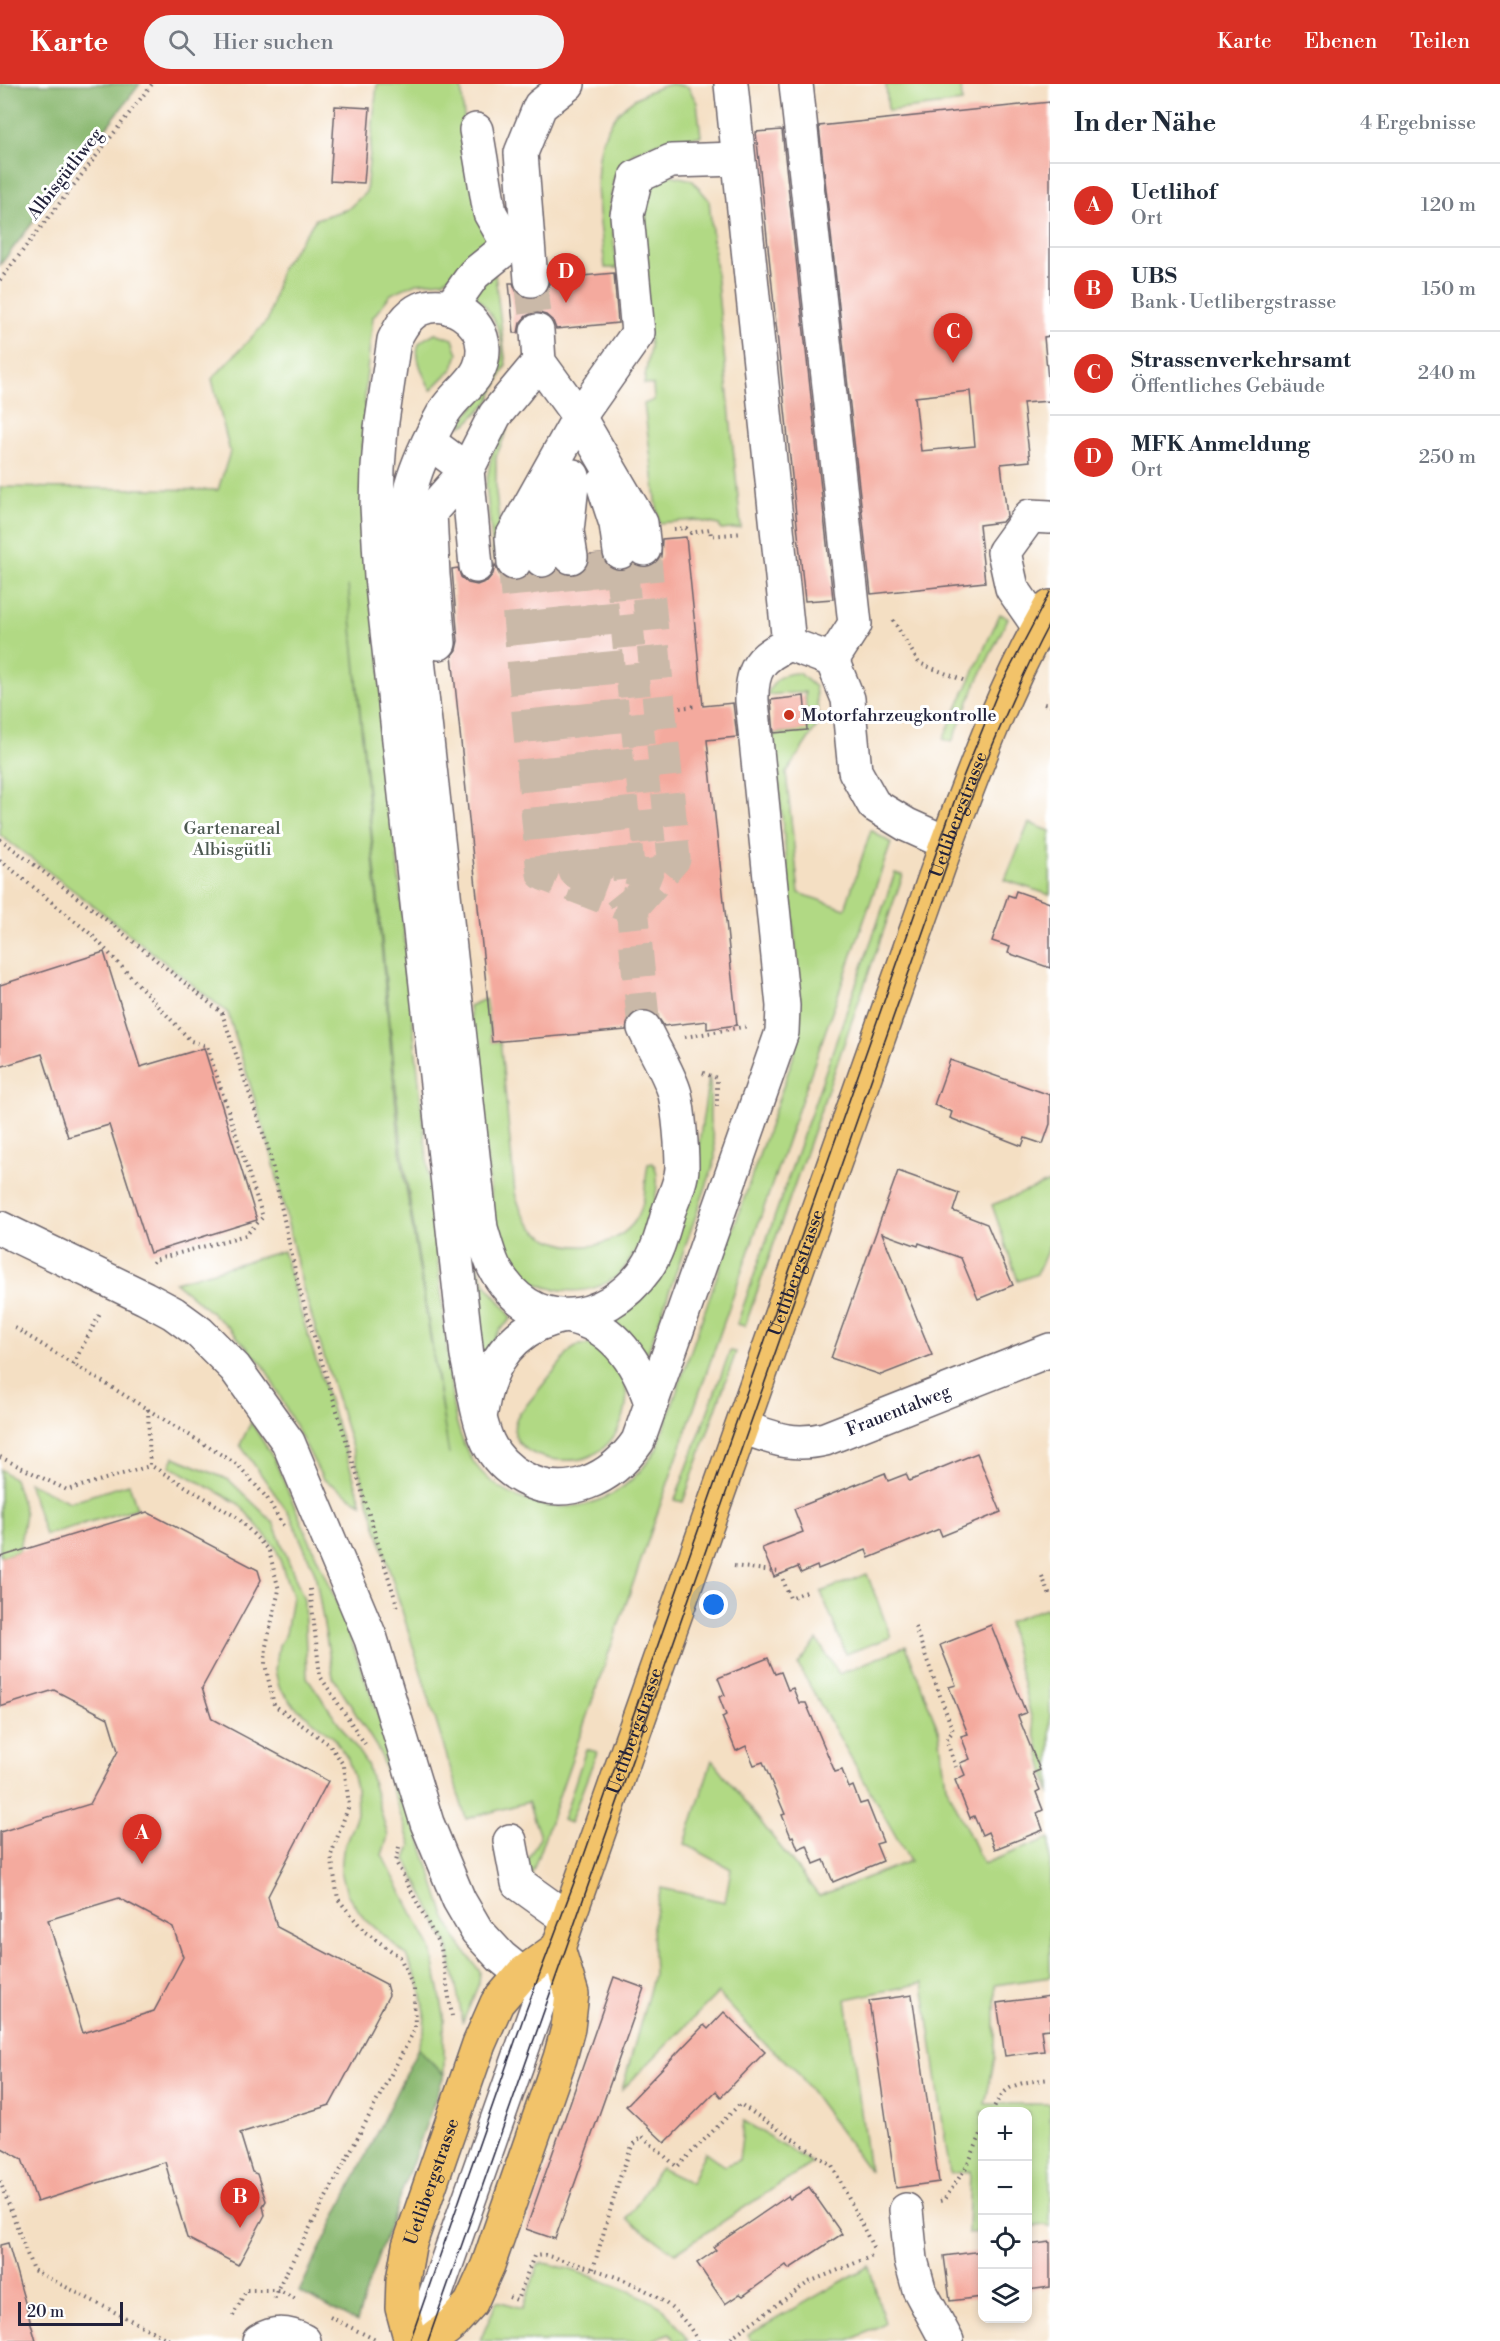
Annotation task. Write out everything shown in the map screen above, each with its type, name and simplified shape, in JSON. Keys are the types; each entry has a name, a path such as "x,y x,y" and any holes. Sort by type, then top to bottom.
{"main road":[{"name":"Uetlibergstrasse","path":"411,2341 402,2308 403,2280 409,2246 479,2044 496,2003 563,1934 947,843 991,728 1045,617"},
{"path":"431,2341 451,2325 471,2303 488,2265 560,2058 568,2028 572,1994 563,1934"}],"street":[{"path":"531,280 518,238 521,153 540,106 568,84"},
{"path":"731,84 789,644"},
{"path":"796,84 855,624 832,660"},
{"path":"476,130 490,213 518,238"},
{"path":"590,551 540,535 579,417 638,333 627,215 636,177 671,161 738,159"},
{"path":"450,308 474,274 518,238"},
{"path":"651,1404 643,1378 632,1359 618,1343 603,1331 568,1316 535,1309 521,1299 506,1284 495,1268 486,1248 406,551 411,488 429,442 445,410 479,372 483,348 477,326 460,312 450,308 435,306 420,309 400,327 394,340 381,429 377,506 381,578 467,1356 488,1442 504,1465 531,1482 547,1487 564,1488 593,1481 619,1465 638,1441 778,1043 783,1006 751,681 764,660 775,650 789,644 832,660 848,699 855,771 874,805 907,825 947,843"},
{"path":"455,989 475,987 433,575 430,512 467,470 495,415 538,346 579,417 590,551"},
{"path":"579,417 590,551"},
{"path":"429,442 467,470 476,566"},
{"path":"1045,617 1012,588 1004,552 1030,516 1050,517"},
{"path":"480,1414 488,1379 497,1360 510,1344 527,1330 547,1321 596,1311 614,1300 645,1270 657,1248 682,1169 674,1093 648,1036"},
{"path":"0,1228 173,1313 199,1332 234,1368 288,1442 371,1639 428,1822 459,1900 477,1931 501,1957 522,1974"},
{"name":"Frauentalweg","path":"742,1427 783,1442 810,1443 1050,1350"},
{"path":"510,1841 518,1883 563,1934"},
{"name":"Uetlibergstrasse","path":"419,2341 563,1934"},
{"path":"906,2210 911,2260 919,2289 947,2341"},
{"path":"260,2340 283,2333 304,2341"}],"path":[{"name":"Albisgütliweg","path":"0,280 152,84"},
{"path":"590,551 652,523 655,531 686,528 691,533 710,530 711,536 777,530"},
{"path":"893,620 919,663 965,681"},
{"path":"1044,704 1050,706"},
{"path":"680,708 695,706"},
{"path":"0,839 99,914 222,1013 269,1151 299,1287 401,1616"},
{"path":"0,860 92,935 191,1041 207,1046 263,1217 246,1235 154,1260 146,1275 116,1285 73,1364"},
{"path":"648,1036 703,1034 782,1021"},
{"path":"15,1328 238,1465 267,1498 287,1533"},
{"path":"148,1409 150,1465"},
{"path":"0,1457 67,1490 150,1465 238,1518 269,1551 279,1590 266,1646 265,1664 274,1705 330,1745 344,1766 349,1805 331,1855 338,1899 365,1932 400,1957 414,1989 415,2028 277,2290 260,2340"},
{"path":"734,1566 780,1572 790,1598 809,1591"},
{"path":"1042,1576 1050,1596"},
{"path":"310,1584 320,1676 367,1748"},
{"path":"915,1627 953,1731 946,1740 956,1767"},
{"path":"400,1840 396,1862 441,1948 454,2027"},
{"path":"995,2107 1004,2091 1015,2085 1050,2079"},
{"path":"594,2269 620,2177 632,2146 642,2136 677,2167 740,2104 832,2165 876,2255 809,2282 726,2341"},
{"path":"906,2210 944,2200 967,2166 978,2141"},
{"path":"0,2181 33,2270 171,2341"},
{"path":"535,2244 537,2255"},
{"path":"517,2300 531,2261 537,2255 545,2254 594,2269 658,2296 675,2310 691,2328 698,2341"}],"green space":[{"path":"0,84 140,84 0,265"},
{"name":"Gartenareal Albisgütli","path":"377,84 461,84 468,162 490,249 443,281 416,283 391,294 373,317 366,380 362,463 408,977 453,1406 461,1437 473,1461 490,1481 505,1491 541,1504 562,1507 599,1500 631,1480 645,1466 657,1448 793,1058 800,1019 799,980 773,734 808,729 805,692 767,695 779,678 787,674 799,673 815,687 819,717 817,726 786,773 799,893 845,909 871,830 891,843 529,1882 527,1861 540,1837 528,1802 466,1819 303,1288 271,1152 228,1013 99,910 0,835 0,487 218,490 230,452 212,379 268,320 281,268 316,219 348,209 366,192","holes":["348,585 402,1150 449,1455 400,1150"]},
{"path":"672,84 688,87 697,103 701,136 660,142 633,153 614,178 610,205 617,268 605,268 597,183 599,156 606,132 619,111 641,95"},
{"path":"886,84 961,84 962,102 888,111"},
{"path":"671,175 692,180 709,200 741,528 721,530 719,525 695,520 659,523 644,404 654,400 653,385 644,384 650,347 636,229 643,195 659,179"},
{"path":"495,274 506,365 489,401 466,424 461,426 495,378 500,366 502,354 499,331 487,310 470,292"},
{"path":"435,333 453,339 458,354 453,368 431,390 420,367 418,349 422,341"},
{"path":"501,427 507,430 496,457 496,492 503,558 494,559 486,485 491,457"},
{"path":"1000,614 1008,618 977,682 952,742 943,739"},
{"path":"1029,823 1050,831 1050,895 1005,880"},
{"path":"895,873 903,875 745,1326 737,1324"},
{"path":"485,999 492,1042 500,1042 515,1193 526,1219 539,1233 553,1241 568,1245 600,1244 614,1239 627,1230 637,1218 644,1198 648,1164 653,1163 657,1174 657,1189 640,1242 622,1271 600,1286 569,1291 537,1284 512,1267 500,1250 495,1233 469,1006"},
{"path":"454,1057 478,1268 486,1285 507,1310 511,1319 499,1331 486,1353 481,1356"},
{"path":"709,1077 714,1164 649,1349 644,1354 617,1325 615,1315 696,1163"},
{"path":"1050,1182 1050,1244 1037,1274 1018,1281 992,1205"},
{"path":"283,1251 362,1504 323,1479 264,1366 228,1327 175,1282"},
{"path":"597,1344 620,1371 624,1381 626,1404 624,1415 614,1436 598,1452 577,1460 550,1459 526,1449 518,1441 514,1430 517,1417 571,1350 579,1345"},
{"path":"730,1351 736,1352 683,1502 675,1500"},
{"path":"251,1422 274,1459 342,1615 389,1745 445,1916 457,1940 480,1972 479,1983 463,2022 448,1946 406,1859 411,1846 379,1751 333,1677 315,1573 290,1515 240,1445"},
{"path":"174,1457 229,1480 273,1522 304,1600 307,1677 367,1764 388,1836 382,1855 431,1948 444,2015 444,2075 418,2048 424,2032 425,2012 420,1986 406,1955 364,1918 347,1894 341,1871 343,1851 357,1814 356,1787 348,1759 333,1737 294,1706 279,1687 275,1670 279,1645 286,1634 292,1596 276,1548 239,1504 170,1466"},
{"path":"0,1469 14,1479 25,1513 19,1551 0,1557"},
{"path":"28,1482 69,1502 129,1484 137,1508 45,1535"},
{"path":"867,1574 891,1637 846,1654 821,1592"},
{"path":"1045,1608 1050,1617 1050,1795 1008,1622"},
{"path":"817,1640 839,1674 906,1646 939,1732 946,1785 983,1864 1050,1838 1050,1977 995,1985 995,2058 985,2104 1050,2104 1050,2228 1045,2225 1032,2227 1032,2107 978,2107 978,2232 968,2233 970,2171 950,2174 923,1983 846,1999 869,2171 794,2068 767,2046 718,1993 622,2090 654,1974 652,1927 661,1888 725,1902 731,1869 685,1844 712,1760 819,1896 910,1861 798,1665"},
{"path":"586,1749 597,1752 570,1823 563,1820"},
{"path":"418,2048 444,2075 369,2282 357,2322 299,2292"},
{"path":"744,2121 812,2163 675,2253 627,2219 660,2168 691,2183 705,2152 725,2166 739,2160"},
{"path":"543,2263 604,2281 653,2302 670,2315 688,2341 674,2341 670,2333 650,2341 480,2341 497,2301 523,2308 538,2265"},
{"path":"869,2266 885,2323 849,2341 750,2341 748,2335"}],"building":[{"path":"1050,102 1050,336 1044,337 1050,401 1023,403 1030,461 1001,464 1007,516 1002,522 979,525 985,582 871,594 819,126","holes":["970,391 975,446 921,451 915,397"]},
{"path":"335,106 370,108 364,183 330,181"},
{"path":"782,130 833,599 805,601 756,132"},
{"path":"614,273 618,323 556,329 553,321 546,315 535,312 526,316 520,323 518,333 514,333 509,283 513,283 516,291 522,297 533,299 541,296 548,289 550,279"},
{"path":"686,537 703,706 733,703 737,737 707,740 737,1025 707,1029 707,1021 664,1026 655,1013 645,1009 635,1011 629,1017 626,1030 492,1042 452,655 458,641 452,569 458,568 461,577 468,583 477,585 487,581 493,574 495,565 505,580 515,582 524,579 529,573 544,579 552,576 558,570 565,575 574,575 583,571 590,555 601,554 605,563 614,570 623,570 634,564 647,567 656,564 661,557 662,539"},
{"name":"Motorfahrzeugkontrolle","path":"804,696 807,730 774,733 771,700"},
{"path":"1016,891 1050,903 1050,968 1008,953 1010,947 992,941 1008,895 1014,897"},
{"path":"104,952 140,1067 204,1048 257,1220 150,1253 109,1125 68,1137 42,1054 0,1067 0,985"},
{"path":"950,1060 1050,1095 1050,1124 1043,1144 1025,1138 1022,1146 950,1118 952,1112 934,1105"},
{"path":"898,1171 959,1193 953,1211 987,1224 1013,1285 978,1299 961,1258 882,1233 932,1355 881,1375 831,1358"},
{"path":"977,1453 1001,1512 942,1536 939,1529 869,1558 866,1550 818,1569 817,1566 801,1573 798,1567 774,1577 762,1548 803,1532 794,1509 885,1473 888,1481 906,1474 909,1481"},
{"path":"147,1512 258,1570 261,1580 202,1688 212,1719 328,1781 268,1896 277,1927 386,1984 389,1995 330,2105 240,2133 252,2172 257,2174 266,2201 263,2206 265,2215 238,2265 187,2238 165,2162 37,2202 22,2159 0,2147 0,1832 90,1804 118,1751 108,1718 54,1690 0,1707 0,1557","holes":["119,1898 173,1927 183,1957 154,2011 83,2033 48,1920"]},
{"path":"991,1625 1026,1713 1018,1716 1040,1770 1033,1773 1040,1790 1036,1792 1043,1810 1037,1813 1043,1830 995,1849 988,1832 982,1835 974,1816 970,1818 955,1780 965,1775 960,1763 970,1759 961,1736 968,1734 949,1687 956,1685 940,1645"},
{"path":"768,1658 775,1674 781,1672 788,1690 793,1688 799,1703 806,1703 835,1772 842,1770 849,1788 853,1786 860,1804 867,1802 883,1842 876,1844 883,1861 833,1882 824,1860 814,1864 807,1845 798,1849 793,1836 791,1837 782,1815 785,1814 763,1762 754,1765 746,1746 736,1751 722,1717 726,1715 719,1697 725,1695 718,1678"},
{"path":"614,1977 644,1988 555,2239 526,2229"},
{"path":"912,1995 939,2182 896,2188 869,2001"},
{"path":"1050,1996 1050,2029 1041,2030 1044,2051 1005,2056 997,2003"},
{"path":"724,2012 765,2052 721,2097 716,2091 665,2143 626,2106 704,2025 708,2029"},
{"path":"809,2187 842,2234 789,2269 786,2265 743,2296 740,2294 725,2304 697,2263 716,2250 713,2247 788,2196 790,2199"},
{"path":"1050,2242 1050,2287 1032,2289 1032,2244"},
{"path":"8,2243 36,2341 0,2341 0,2245"},
{"path":"978,2252 978,2298 950,2301 944,2256"}],"tunnel":[{"path":"531,280 537,331"},
{"path":"632,908 674,859 644,549"},
{"path":"597,554 644,1028"},
{"path":"571,557 601,869 624,898"},
{"path":"542,560 575,871 603,889"},
{"path":"514,563 543,874 632,908"},
{"path":"621,566 651,861 638,894"}],"tram line":[{"path":"410,2341 525,2013 581,1864 961,782 999,689 1050,592"},
{"path":"428,2341 954,844 998,732 1050,622"}],"place":[{"name":"MFK Anmeldung","path":"566,303"},
{"name":"Strassenverkehrsamt","path":"953,363"},
{"name":"Motorfahrzeugkontrolle","path":"789,715"},
{"name":"Uetlihof","path":"142,1864"},
{"name":"UBS","path":"240,2228"}]}
